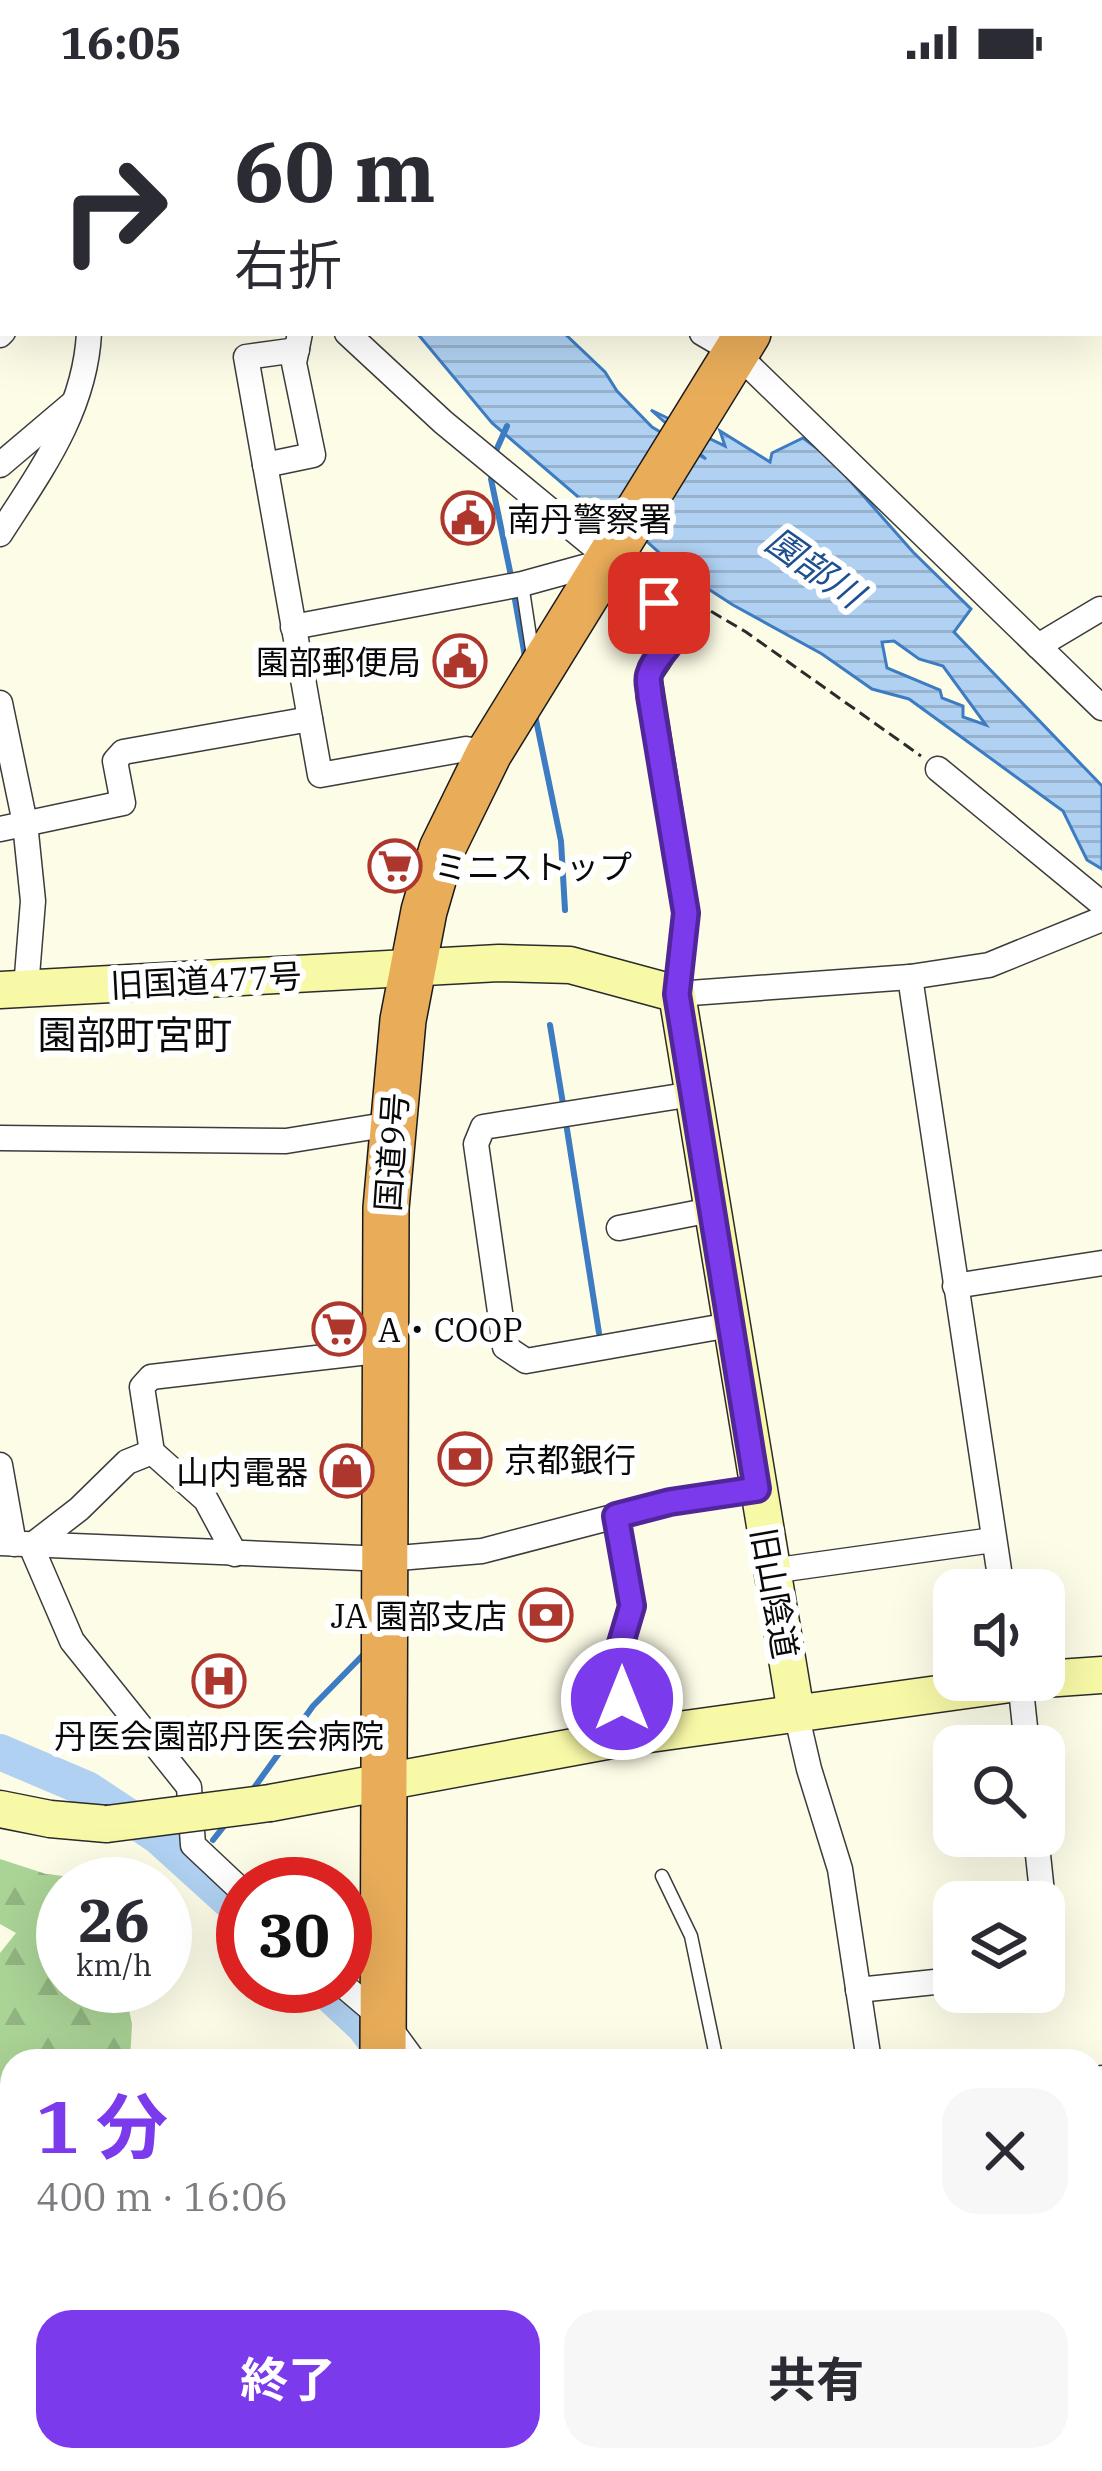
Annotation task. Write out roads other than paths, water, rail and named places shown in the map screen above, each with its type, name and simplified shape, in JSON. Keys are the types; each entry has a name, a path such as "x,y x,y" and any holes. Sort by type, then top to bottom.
{"highway":[{"name":"国道9号","path":"391,2044 385,1780 386,1208 391,1124 411,970 442,849 489,753 536,675 620,555 728,346"}],"street":[{"path":"0,535 56,447 78,399 87,369 89,336"},
{"path":"350,336 443,422 620,555"},
{"path":"265,465 313,455 294,363 298,342 246,357 293,627 320,775 466,749 489,753"},
{"path":"728,346 1102,707"},
{"path":"0,465 78,399"},
{"path":"293,627 514,585 620,555"},
{"name":"旧山陰道","path":"620,555 659,603 671,629 667,651 649,674 686,913 677,994 796,1713 840,1869 867,2049"},
{"path":"1038,646 1100,609"},
{"path":"0,703 12,826 33,901 13,989"},
{"path":"12,826 123,803 115,761 123,752 310,718"},
{"path":"938,769 1102,904"},
{"path":"677,994 910,976 989,964 1102,920"},
{"name":"旧国道477号","path":"13,989 461,964 570,965 677,994"},
{"path":"910,976 998,1569"},
{"path":"693,1094 483,1127 476,1144 505,1347 526,1361 730,1325"},
{"path":"0,1138 286,1141 391,1124"},
{"path":"619,1228 711,1210"},
{"path":"956,1286 1102,1263"},
{"path":"236,1554 206,1500 152,1452 142,1387 151,1377 386,1350"},
{"path":"15,1544 79,1509 127,1462 152,1452"},
{"path":"0,1465 15,1544 72,1641 189,1786 193,1845 216,1867"},
{"path":"15,1544 386,1559 482,1551 670,1502 757,1489"},
{"path":"616,1516 632,1606 616,1660 628,1737"},
{"path":"771,1570 993,1540"},
{"path":"1065,1678 1102,1675"},
{"path":"0,1810 106,1824 270,1803 628,1737 933,1694"},
{"path":"858,1990 933,1982"},
{"path":"366,2013 391,2044"}],"lane":[{"path":"514,585 536,675"},
{"path":"662,1876 691,1936 715,2049"}],"water":[{"name":"園部川","path":"420,336 567,336 652,427 706,459 651,410 725,446 720,431 770,462 772,453 803,438 830,458 971,609 954,632 1102,786 1102,869 1087,860 1063,811 909,699 872,689 822,654 733,605 676,568 643,538 591,508 492,423","holes":["894,641 919,659 943,666 986,725 963,717 963,706 942,698 940,690 887,668 882,642"]}],"waterway":[{"path":"495,453 507,426"},
{"path":"491,479 512,581"},
{"path":"514,594 525,657"},
{"path":"535,715 561,841 565,910"},
{"path":"550,1025 564,1110"},
{"path":"566,1123 599,1333"},
{"path":"251,1792 313,1706 364,1654"},
{"path":"0,1752 87,1789 158,1836 216,1889"},
{"path":"213,1840 228,1821"},
{"path":"350,2013 381,2049"}],"place":[{"name":"南丹警察署","path":"468,518"},
{"name":"園部郵便局","path":"460,661"},
{"name":"ミニストップ","path":"395,866"},
{"name":"A・COOP","path":"339,1329"},
{"name":"京都銀行","path":"465,1459"},
{"name":"山内電器","path":"347,1471"},
{"name":"JA 園部支店","path":"546,1615"},
{"name":"丹医会園部丹医会病院","path":"219,1681"}],"district":[{"name":"園部町宮町","path":"135,1034"}]}
